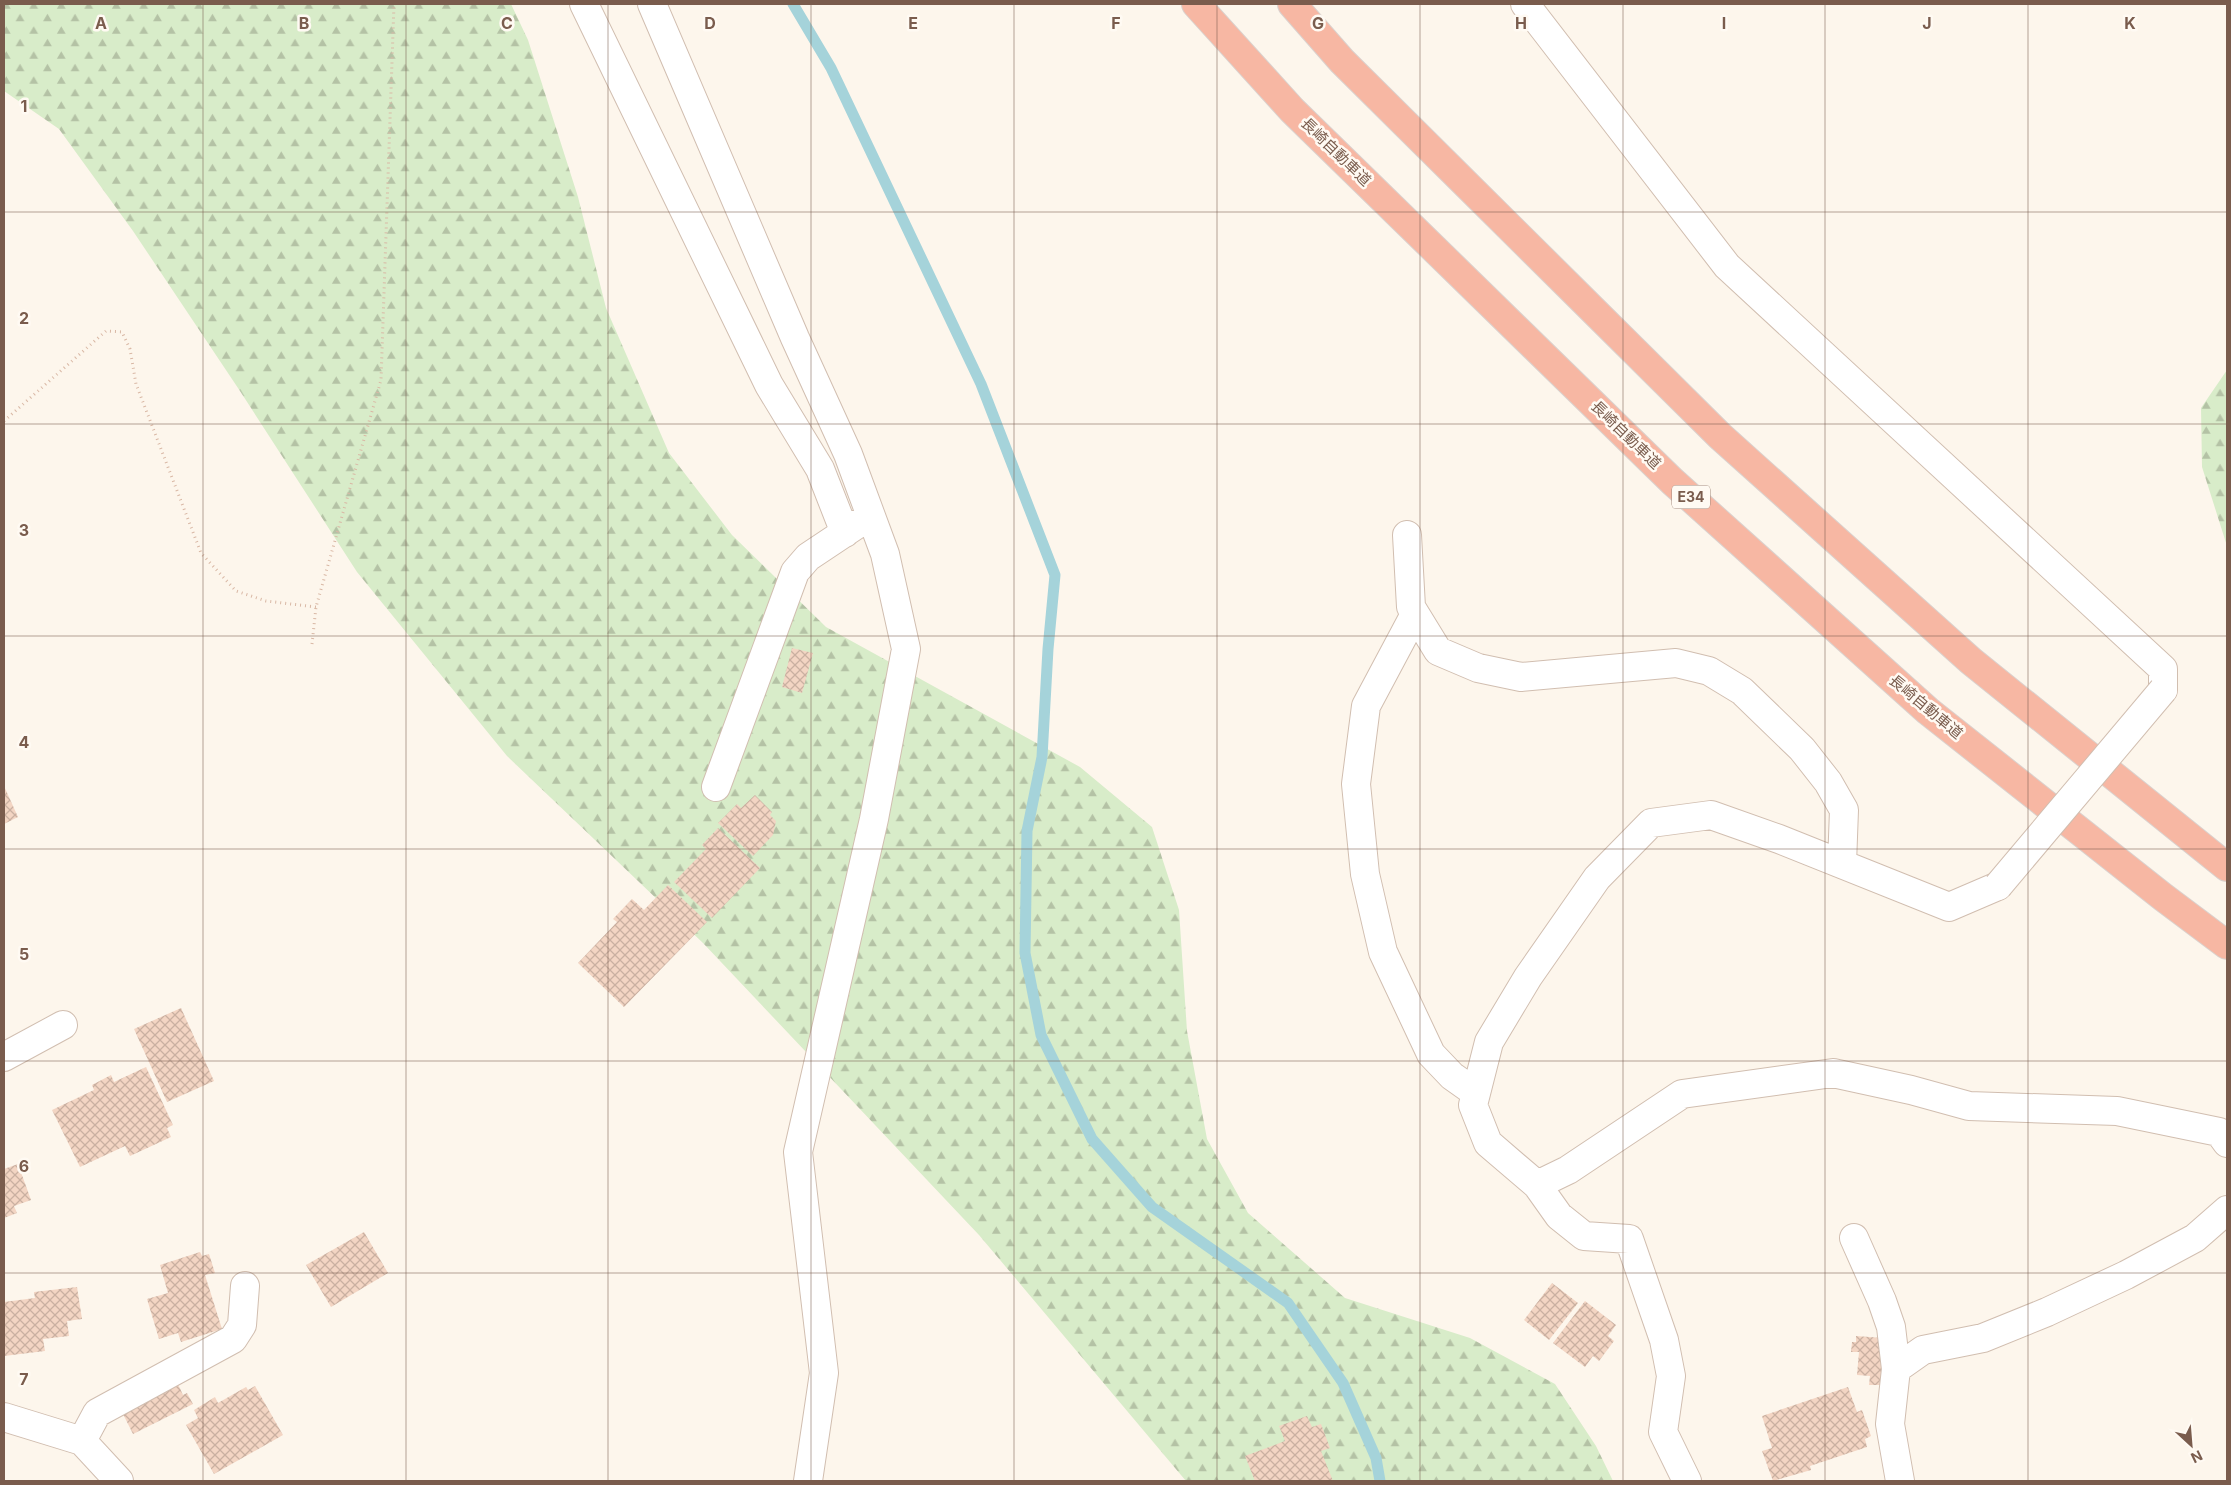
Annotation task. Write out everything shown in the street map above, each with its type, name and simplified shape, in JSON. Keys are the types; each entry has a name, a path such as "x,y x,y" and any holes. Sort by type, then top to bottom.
{"highway":[{"name":"長崎自動車道","path":"1196,4 1292,110 1672,481 1928,711 2162,898 2227,945"},
{"path":"1292,4 1342,61 1720,436 1971,661 2227,867"}],"street":[{"path":"584,4 769,385 820,469 845,533"},
{"path":"652,4 795,338 848,454 885,554 906,649 874,819 798,1152 824,1372 808,1481"},
{"path":"1525,4 1727,266 2163,669 2163,690 1998,886 1949,908 1842,864 1710,815 1651,823 1597,878 1528,977 1489,1042 1473,1105 1488,1143 1537,1185 1559,1216 1584,1236 1629,1239 1664,1340 1671,1376 1663,1432 1687,1481"},
{"path":"716,787 795,572 808,556 871,516"},
{"path":"1407,535 1411,607 1438,651 1478,668 1520,677 1676,663 1709,671 1742,691 1802,749 1828,782 1844,810 1842,864"},
{"path":"1415,614 1366,706 1356,784 1365,874 1383,952 1431,1054 1452,1076 1476,1093"},
{"path":"4,1057 63,1025"},
{"path":"1537,1185 1568,1170 1682,1094 1833,1073 1911,1090 1969,1106 2116,1111 2219,1132 2227,1143"},
{"path":"1896,1369 1923,1350 1983,1338 2047,1312 2126,1275 2196,1238 2227,1210"},
{"path":"1854,1238 1882,1301 1891,1327 1896,1369 1890,1424 1900,1481"},
{"path":"82,1441 97,1413 234,1339 242,1325 245,1286"},
{"path":"4,1416 82,1441 119,1481"}],"path":[{"path":"312,644 316,607 381,380 394,4"},
{"path":"4,421 106,331 122,332 130,349 136,384 201,553 236,591 266,601 316,607"}],"green space":[{"path":"4,4 511,4 528,40 578,197 606,308 669,453 732,535 826,627 1080,767 1152,827 1179,910 1187,1031 1207,1139 1248,1213 1345,1298 1470,1338 1555,1384 1596,1446 1613,1481 1186,1481 979,1235 703,943 507,756 357,572 240,391 133,231 59,129 4,91"},
{"path":"2227,370 2227,546 2202,467 2201,408"}],"building":[{"path":"792,648 813,653 802,693 782,687"},
{"path":"4,786 18,817 4,824"},
{"path":"755,795 772,812 770,815 776,821 773,835 753,856 718,823 737,804 741,808"},
{"path":"718,828 760,868 712,918 674,882 706,849 702,845"},
{"path":"668,885 707,922 624,1007 578,963 617,922 613,919 632,899 644,910"},
{"path":"181,1008 214,1081 167,1102 134,1029"},
{"path":"146,1067 173,1125 167,1128 171,1137 130,1156 125,1146 80,1167 52,1110 94,1090 92,1085 111,1075 114,1082"},
{"path":"18,1164 31,1200 14,1206 17,1213 4,1218 4,1169"},
{"path":"364,1232 388,1273 331,1307 306,1265"},
{"path":"200,1252 202,1256 209,1254 215,1273 205,1275 222,1329 181,1342 178,1333 159,1339 147,1299 168,1293 160,1265"},
{"path":"1552,1283 1578,1303 1549,1340 1524,1320"},
{"path":"77,1287 82,1319 67,1321 69,1336 43,1339 45,1351 4,1356 4,1302 35,1298 34,1292"},
{"path":"1585,1301 1616,1325 1608,1336 1614,1341 1599,1361 1593,1356 1585,1367 1553,1343"},
{"path":"1856,1336 1884,1338 1881,1385 1869,1385 1870,1376 1857,1375 1859,1352 1851,1352 1852,1342 1856,1342"},
{"path":"177,1382 183,1395 187,1393 193,1404 133,1434 121,1410"},
{"path":"255,1386 283,1435 214,1474 186,1425 198,1418 194,1410 215,1397 218,1403 246,1387 248,1390"},
{"path":"1848,1387 1857,1412 1862,1410 1871,1436 1865,1439 1867,1447 1810,1466 1811,1470 1773,1481 1762,1451 1772,1448 1762,1416"},
{"path":"1307,1416 1312,1427 1321,1424 1330,1448 1321,1451 1333,1481 1255,1481 1245,1456 1285,1441 1279,1426"}],"waterway":[{"path":"793,4 831,68 981,384 1055,575 1048,649 1042,757 1027,831 1025,953 1041,1035 1092,1139 1152,1207 1288,1303 1343,1383 1376,1458 1380,1481"}]}
